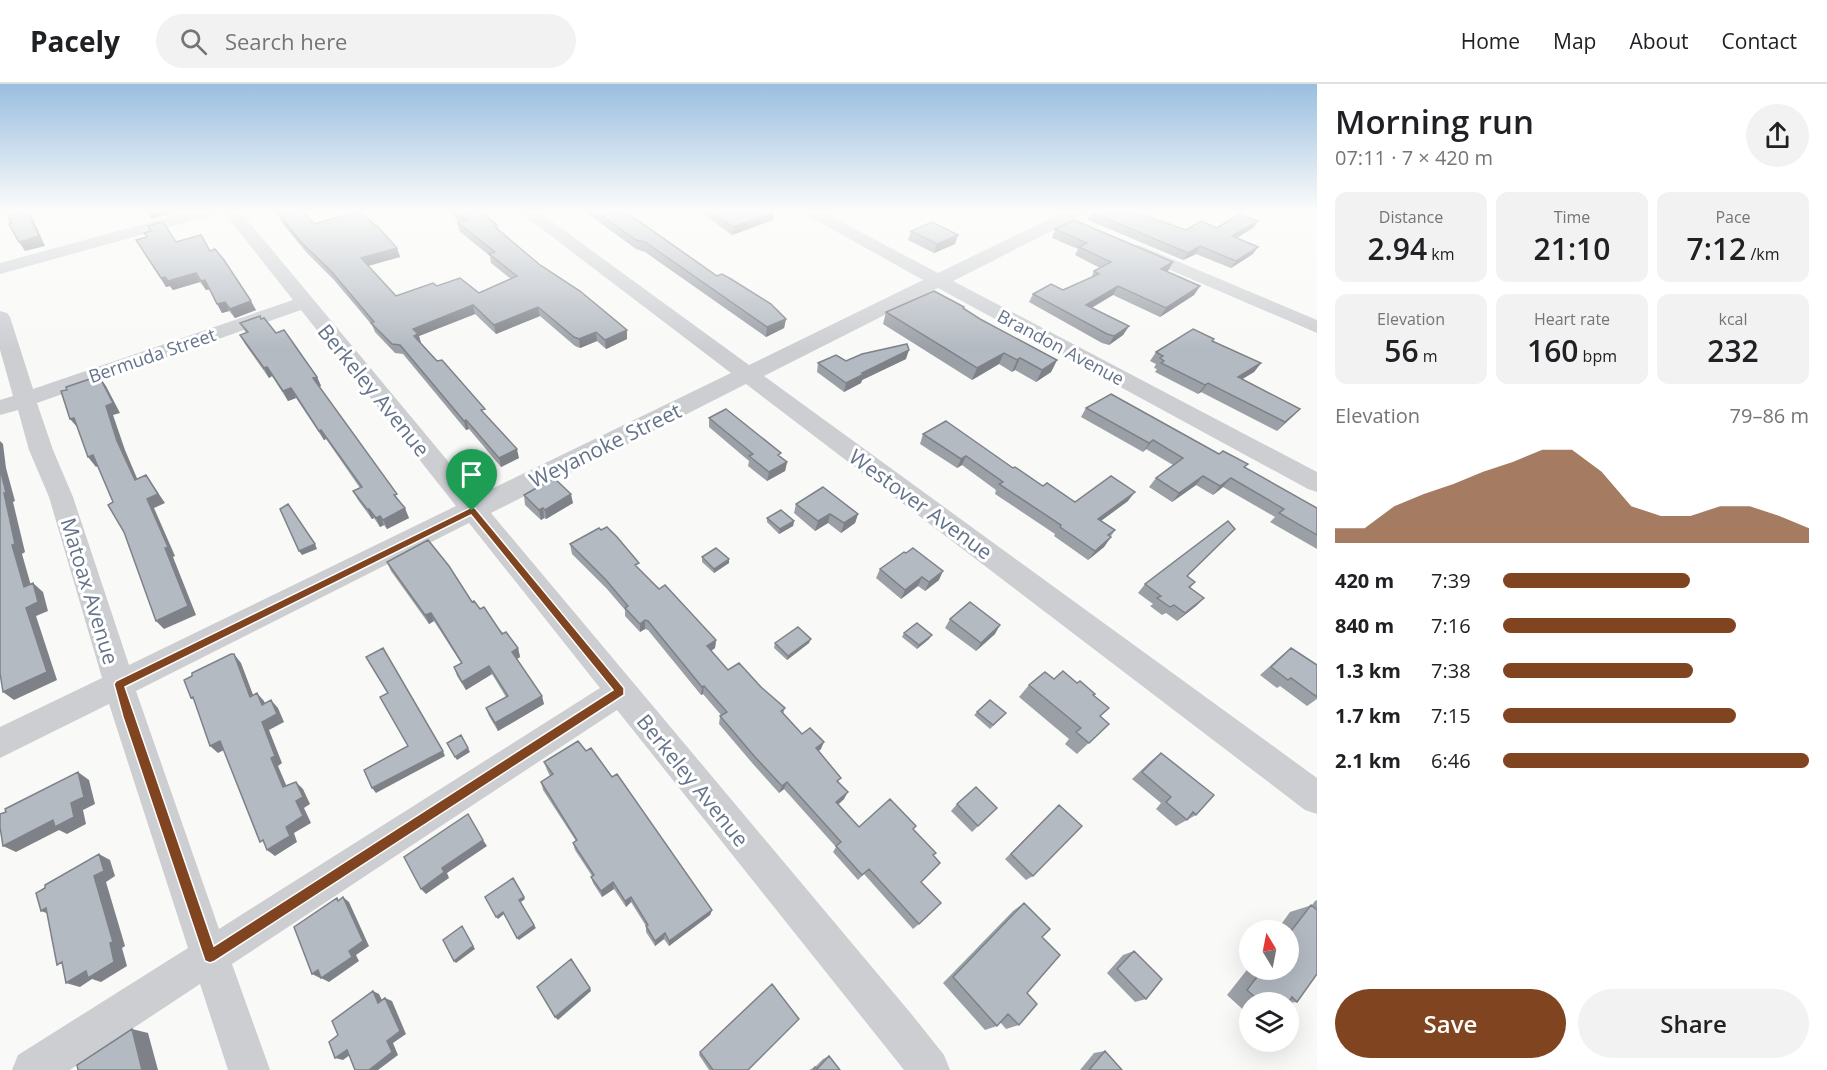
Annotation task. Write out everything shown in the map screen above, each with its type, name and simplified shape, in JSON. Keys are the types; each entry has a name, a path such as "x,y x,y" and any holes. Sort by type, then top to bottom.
{"street":[{"path":"0,269 47,256"},
{"name":"Berkeley Avenue","path":"267,256 472,511 899,1030 929,1070"},
{"name":"Westover Avenue","path":"587,256 1317,798"},
{"name":"Brandon Avenue","path":"890,256 1317,483"},
{"name":"Weyanoke Street","path":"0,743 936,281 992,256"},
{"path":"1152,256 1317,327"},
{"name":"Bermuda Street","path":"13,403 304,303"},
{"name":"Matoax Avenue","path":"0,317 13,403 41,450 61,497 128,717 249,1070"},
{"path":"33,1070 621,691"}],"building":[{"path":"147,256 221,256 251,301 230,309 225,302 217,304 205,280 201,281 196,273 168,281 165,277 161,278"},
{"path":"315,256 368,256 361,258 396,296 433,283 437,286 460,278 479,293 517,276 492,256 529,256 580,291 627,330 605,340 596,332 579,339 538,307 494,325 473,305 413,329 418,334 414,336 437,361 442,360 485,409 481,410 517,449 499,458 466,420 464,421 400,345 392,344 371,323 374,322"},
{"path":"665,256 689,256 717,276 722,274 771,304 786,319 767,327"},
{"path":"1098,256 1159,256 1173,262 1161,269 1200,286 1166,308 1118,286 1086,305 1129,326 1114,336 1033,294 1051,284 1063,290 1099,274 1094,271 1111,262"},
{"path":"1224,256 1244,256 1236,261"},
{"path":"934,291 964,307 980,319 1057,360 1042,370 1020,358 1017,360 1004,353 977,368 886,312"},
{"path":"260,316 276,333 284,330 317,377 313,378 405,508 383,520 380,516 376,518 353,491 362,487 321,430 319,431 291,388 283,391 267,367 264,368 240,335 248,332 240,323"},
{"path":"1193,329 1214,339 1212,341 1261,363 1238,377 1300,409 1285,422 1208,383 1205,385 1161,363 1164,361 1160,358 1163,356 1156,352"},
{"path":"907,344 909,350 846,383 818,363 836,355 846,361 862,354"},
{"path":"99,376 113,403 106,406 117,441 135,480 146,475 158,494 147,499 168,547 165,548 188,606 156,621 124,532 108,505 113,502 93,455 88,457 74,418 70,419 61,391 67,390 66,387"},
{"path":"1111,394 1219,454 1223,451 1248,464 1244,467 1317,508 1317,535 1279,513 1284,509 1231,478 1220,486 1203,476 1179,493 1156,478 1183,458 1153,440 1149,443 1086,408"},
{"path":"726,409 781,453 778,455 787,462 769,472 749,456 753,454 709,418"},
{"path":"946,421 1013,468 1015,467 1043,486 1047,483 1075,502 1111,476 1135,492 1098,519 1115,530 1108,535 1111,537 1095,551 1060,527 1061,525 999,484 1003,482 966,456 961,459 923,434"},
{"path":"0,469 15,544 12,545 24,587 33,583 38,602 26,608 47,672 3,692 0,673"},
{"path":"554,478 571,494 545,510 543,508 539,510 524,495"},
{"path":"823,487 858,514 844,523 830,514 818,521 796,504"},
{"path":"288,504 315,544 299,551 280,509"},
{"path":"781,510 794,521 780,529 767,518"},
{"path":"1228,521 1235,529 1187,576 1195,582 1189,587 1204,598 1185,613 1174,605 1170,607 1157,598 1161,596 1145,584"},
{"path":"607,527 639,563 635,565 659,589 665,585 716,640 707,646 728,670 739,663 785,708 781,711 802,734 810,728 824,742 816,748 841,778 837,781 848,792 836,802 859,827 890,799 916,826 913,829 936,853 933,855 940,863 921,882 941,903 919,924 869,869 862,875 836,846 841,842 787,782 782,786 720,716 727,712 704,686 702,687 648,621 645,620 640,624 625,608 628,606 606,580 570,544 599,528 601,530"},
{"path":"428,540 449,566 472,602 474,601 480,609 484,607 502,634 506,632 518,648 512,652 542,696 495,723 486,708 508,696 489,666 462,682 454,667 462,663 431,613 425,615 387,562"},
{"path":"716,548 729,559 714,569 702,557"},
{"path":"913,548 943,571 929,582 922,577 905,590 880,569"},
{"path":"970,602 1000,625 981,643 950,619"},
{"path":"917,623 932,635 919,645 904,633"},
{"path":"798,627 811,639 788,656 775,643"},
{"path":"383,648 443,751 372,788 364,770 408,746 380,697 388,693 366,657"},
{"path":"1291,648 1317,665 1317,697 1271,667"},
{"path":"234,654 250,697 257,693 262,705 271,700 277,714 262,722 275,756 271,758 283,787 296,782 303,797 296,801 303,816 286,827 290,836 267,850 263,840 260,842 220,741 210,746 193,697 191,698 184,680 192,676 192,673"},
{"path":"1063,671 1077,683 1080,681 1109,708 1100,716 1109,724 1089,743 1076,732 1081,728 1029,685 1045,672 1054,679"},
{"path":"990,700 1006,713 993,725 977,712"},
{"path":"461,735 468,748 455,757 447,743"},
{"path":"578,741 586,751 591,748 612,777 617,774 712,910 669,941 665,933 655,941 631,897 625,901 613,882 601,891 591,877 594,875 573,843 577,840 541,782 553,774 544,762"},
{"path":"1161,753 1214,795 1196,815 1193,812 1187,820 1166,802 1171,797 1142,772"},
{"path":"78,772 84,797 71,803 74,817 55,827 53,820 3,846 0,814 6,812 5,809"},
{"path":"976,787 997,808 978,826 957,804"},
{"path":"1059,805 1082,826 1033,876 1011,854"},
{"path":"468,814 483,840 442,868 444,872 421,889 404,857"},
{"path":"99,854 104,871 94,876 113,942 110,943 114,962 88,978 86,971 66,983 62,962 57,965 46,908 41,911 36,893 45,888 45,885"},
{"path":"513,878 524,897 519,900 534,925 517,938 503,912 496,917 485,897"},
{"path":"343,897 363,941 349,951 352,957 321,978 318,970 312,974 294,927 337,898 338,901"},
{"path":"1024,903 1050,929 1042,937 1060,955 1027,993 1037,1004 1019,1025 1008,1014 997,1026 953,977"},
{"path":"1311,905 1317,910 1317,974 1299,999 1299,992 1249,992 1247,990 1255,980 1299,980 1299,921"},
{"path":"462,926 473,946 454,961 443,940"},
{"path":"1134,951 1162,979 1146,999 1117,969"},
{"path":"571,959 590,988 555,1017 537,987"},
{"path":"772,984 799,1019 748,1070 713,1070 700,1052"},
{"path":"373,991 378,1003 385,998 400,1031 387,1041 392,1052 369,1070 355,1070 347,1050 335,1058 329,1042 338,1035 332,1021"},
{"path":"132,1029 142,1070 78,1070 77,1065"},
{"path":"1105,1051 1122,1070 1089,1070"},
{"path":"829,1056 840,1070 813,1070 815,1067 817,1069"}],"route":[{"path":"472,511 621,691 210,956 128,717 119,684 472,511"}]}
